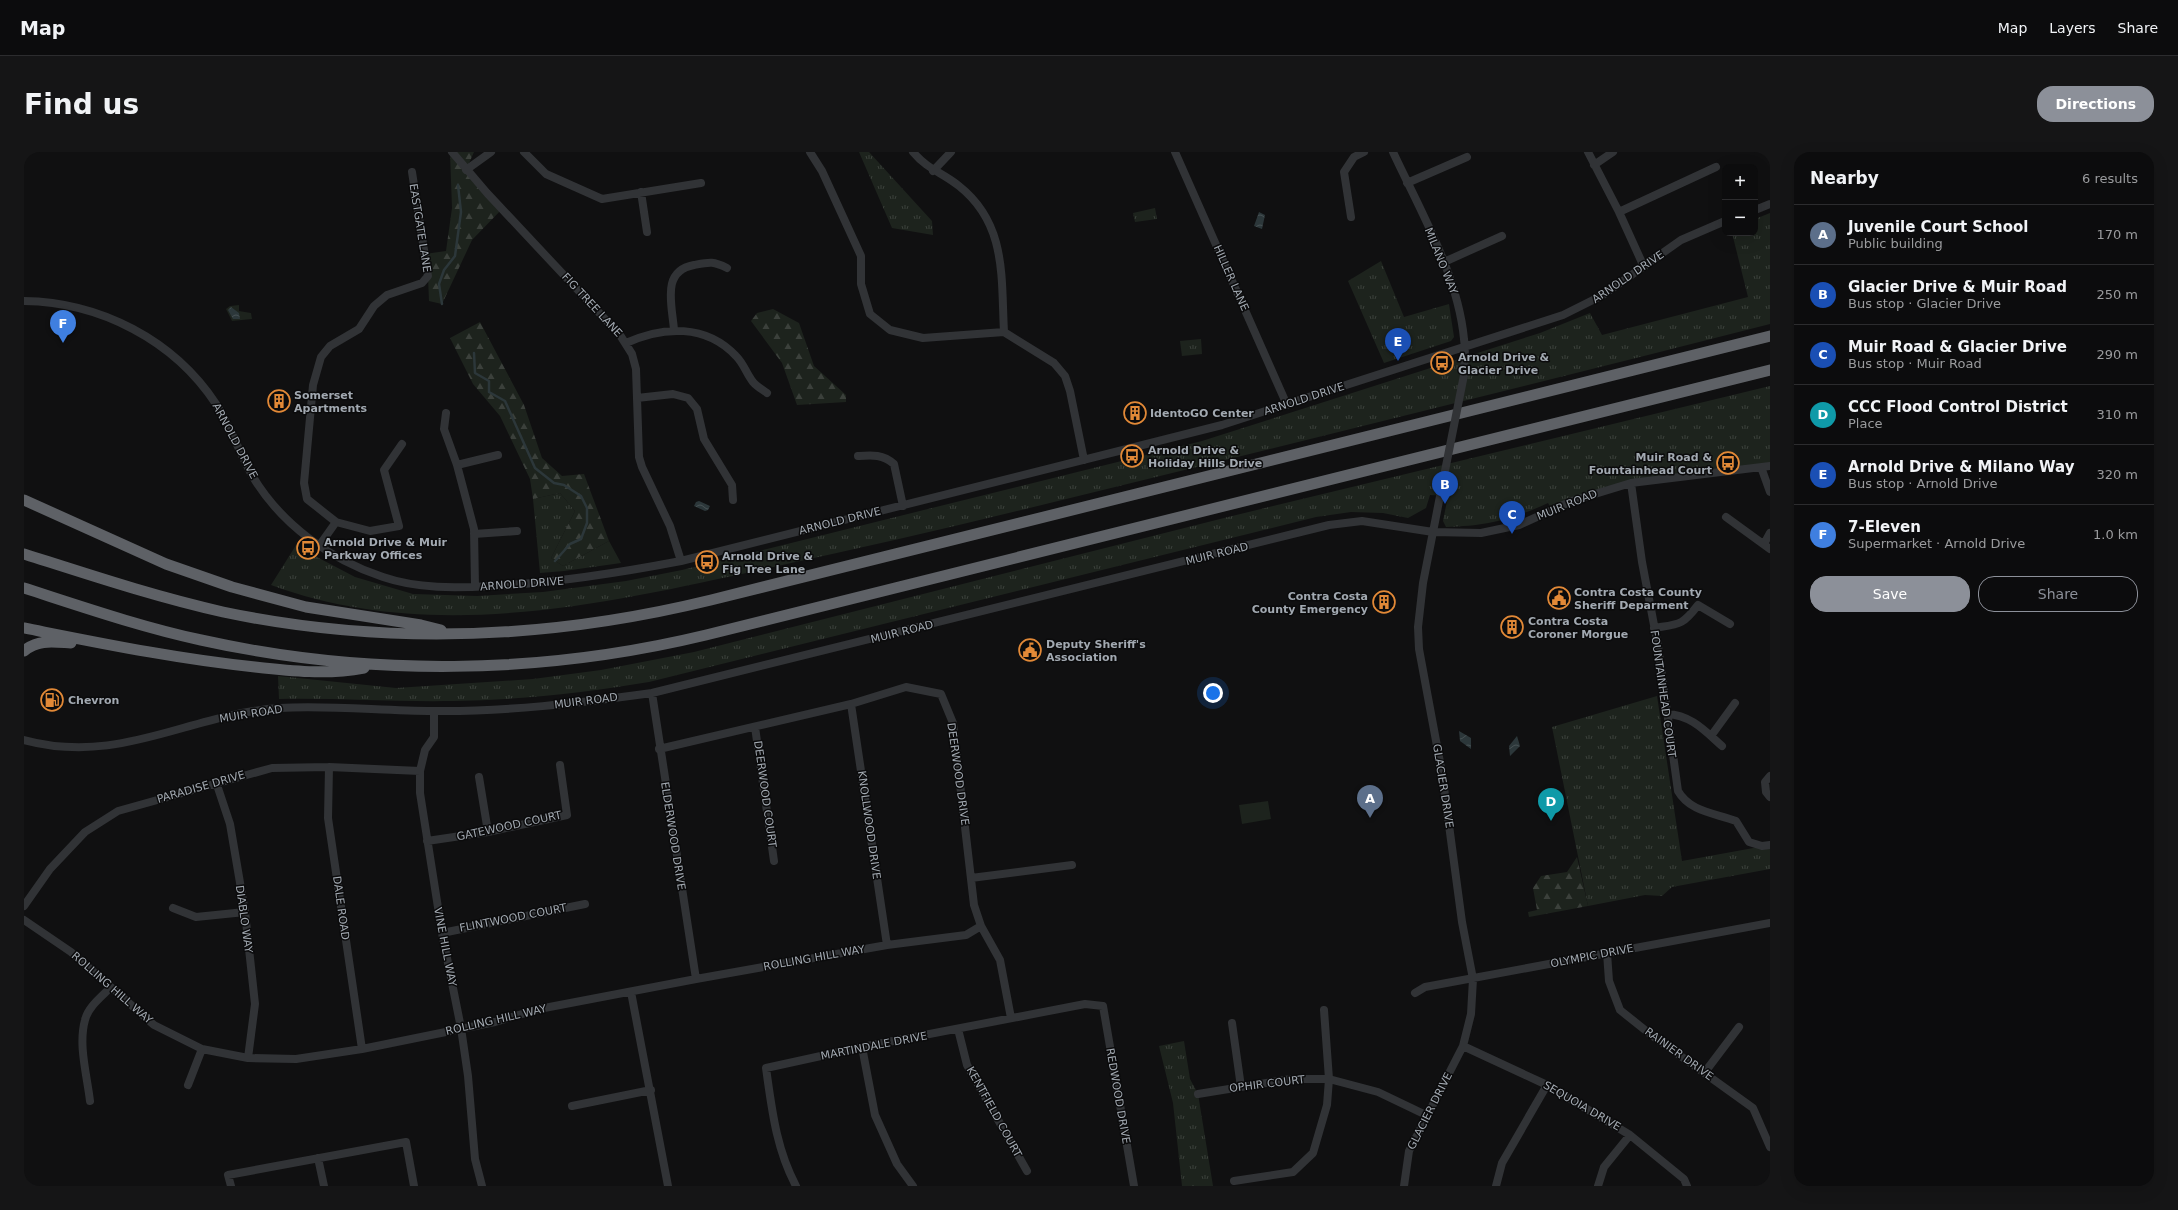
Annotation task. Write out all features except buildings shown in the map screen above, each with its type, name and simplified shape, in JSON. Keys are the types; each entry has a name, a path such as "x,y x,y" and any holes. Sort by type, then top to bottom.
{"highway":[{"path":"28,555 154,595 248,616 350,630 455,634 569,627 676,608 1770,336"},
{"path":"29,590 142,625 200,640 290,656 380,665 453,667 514,664 599,656 658,646 1770,370"},
{"path":"24,500 160,561 232,587 306,606 421,625 455,634"},
{"path":"24,628 224,664 333,672 380,665"},
{"path":"24,651 30,646 48,642 71,643 91,641"}],"street":[{"name":"FIG TREE LANE","path":"452,152 466,170 609,322 626,343 632,354 636,369 639,457 642,467 670,526 681,561"},
{"path":"466,170 490,152"},
{"path":"524,152 546,174 602,199 701,183"},
{"path":"810,152 822,171 860,256 861,284 870,314 890,330 923,338 1004,332 1054,363 1065,376 1070,391 1084,460"},
{"path":"913,152 924,164 958,185 972,197 992,228 999,252 1004,332"},
{"path":"934,171 951,152"},
{"name":"HILLER LANE","path":"1175,152 1287,405"},
{"path":"1351,217 1344,172 1354,157 1364,152"},
{"name":"MILANO WAY","path":"1393,152 1444,262 1457,301 1465,347 1464,375"},
{"path":"1588,152 1620,212 1644,267"},
{"path":"1594,165 1612,152"},
{"path":"1407,183 1467,157"},
{"path":"1620,212 1716,167"},
{"name":"EASTGATE LANE","path":"402,444 384,470 400,526 370,531 336,522 307,499 304,483 313,385 321,357 330,346 359,329 374,306 387,295 422,283 428,276 412,172"},
{"path":"641,192 647,232"},
{"path":"1758,209 1770,204"},
{"name":"ARNOLD DRIVE","path":"24,301 60,304 84,309 118,322 152,339 195,376 216,404 254,478 283,515 319,546 359,568 385,578 415,585 475,587 542,584 576,580 681,561 1200,431 1287,405 1557,317 1583,306 1603,295 1681,240 1722,222"},
{"path":"1444,262 1502,236"},
{"path":"674,330 670,288 674,275 684,267 714,262 727,268"},
{"path":"626,343 645,334 674,330 702,334 718,341 736,355 745,366 753,382 767,393"},
{"name":"GLACIER DRIVE","path":"1404,1186 1408,1151 1463,1046 1471,1014 1473,979 1462,922 1442,773 1419,649 1420,607 1433,532 1464,375"},
{"path":"637,398 673,394 688,398 697,409 704,439 732,485 733,500"},
{"path":"446,413 444,429 456,465 474,534 475,587"},
{"path":"456,465 498,455"},
{"path":"858,456 881,456 894,464 903,506"},
{"name":"MUIR ROAD","path":"24,740 44,745 93,748 138,741 210,721 280,708 434,712 564,705 652,693 1329,525 1362,521 1433,532 1481,533 1519,525 1572,501 1631,483 1770,466"},
{"path":"1761,467 1770,492"},
{"name":"FOUNTAINHEAD COURT","path":"1631,483 1678,791 1682,798 1695,809 1736,821 1749,842 1762,846 1770,845"},
{"path":"1726,517 1767,547 1770,533"},
{"path":"319,546 336,522"},
{"path":"474,534 517,531"},
{"path":"1654,628 1678,624 1686,620 1698,605 1730,624"},
{"name":"DEERWOOD DRIVE","path":"659,749 851,704 906,687 941,694 953,724 974,905 981,926 1000,960 1012,1018"},
{"name":"ELDERWOOD DRIVE","path":"652,693 659,749 696,979"},
{"path":"1711,736 1735,703"},
{"name":"KNOLLWOOD DRIVE","path":"851,704 887,945"},
{"name":"VINE HILL WAY","path":"434,712 434,737 425,750 420,770 420,793 442,932 461,1028 468,1076 475,1159 482,1186"},
{"path":"1666,714 1679,714 1697,724 1722,746"},
{"name":"DEERWOOD COURT","path":"755,727 774,861"},
{"name":"GATEWOOD COURT","path":"427,841 488,832 567,815 560,765"},
{"name":"PARADISE DRIVE","path":"24,906 50,869 85,832 118,811 216,782 272,768 329,767 420,770"},
{"name":"DALE ROAD","path":"329,767 328,818 362,1049"},
{"path":"1770,776 1765,782 1766,792 1770,797"},
{"path":"479,777 488,832"},
{"name":"DIABLO WAY","path":"216,782 230,824 245,912 255,1004 248,1058"},
{"path":"971,878 1072,865"},
{"name":"FLINTWOOD COURT","path":"442,932 585,904"},
{"path":"173,908 196,917 245,912"},
{"name":"ROLLING HILL WAY","path":"24,920 71,952 110,988 154,1025 202,1049 248,1058 296,1059 362,1049 495,1022 539,1009 696,979 887,945 966,935 981,926"},
{"name":"OLYMPIC DRIVE","path":"1415,993 1425,987 1770,923"},
{"name":"RAINIER DRIVE","path":"1607,953 1609,981 1620,1010 1650,1034 1753,1108 1770,1147"},
{"path":"90,1101 82,1040 85,1018 96,1001 110,988"},
{"path":"631,992 651,1090 668,1186"},
{"name":"MARTINDALE DRIVE","path":"796,1186 784,1165 774,1124 766,1068 862,1047 1085,1004 1103,1006"},
{"name":"REDWOOD DRIVE","path":"1103,1006 1134,1186"},
{"path":"1234,1181 1293,1172 1313,1153 1327,1105 1330,1079 1324,1010"},
{"path":"1232,1023 1241,1087"},
{"path":"1704,1072 1739,1027"},
{"name":"KENTFIELD COURT","path":"958,1029 967,1065 1027,1171"},
{"name":"SEQUOIA DRIVE","path":"1463,1046 1547,1085 1630,1135 1684,1180 1687,1186"},
{"path":"862,1047 874,1115 897,1164 912,1186"},
{"path":"188,1085 202,1049"},
{"name":"OPHIR COURT","path":"1198,1094 1291,1079 1330,1079 1378,1092 1426,1115"},
{"path":"1496,1186 1502,1163 1547,1085"},
{"path":"572,1106 651,1090"},
{"path":"1598,1186 1604,1167 1630,1135"},
{"path":"231,1186 228,1176 406,1142 414,1186"},
{"path":"318,1158 324,1186"}],"green space":[{"path":"450,152 474,152 466,170 502,209 472,240 442,304 429,301 425,254 446,251 452,208"},
{"path":"859,152 869,152 932,221 933,235 892,228"},
{"path":"1155,208 1157,219 1135,222 1133,213"},
{"path":"1770,213 1770,324 1440,407 900,539 711,581 585,604 522,612 458,615 395,613 333,603 271,585 298,542 315,556 355,577 413,594 477,596 543,592 626,581 682,570 1202,441 1540,333 1590,313 1602,335 1748,297 1733,236 1758,236 1758,218"},
{"path":"1381,261 1404,317 1449,304 1454,337 1451,341 1384,363 1348,281"},
{"path":"239,305 239,311 251,313 252,319 232,321 226,309 230,306"},
{"path":"773,309 799,323 814,366 846,395 846,402 797,405 782,363 751,321 757,313"},
{"path":"480,322 524,405 542,458 562,476 584,474 609,541 563,566 551,558 575,511 560,493 533,499 530,479 500,416 473,384 450,338"},
{"path":"1201,339 1202,354 1182,356 1180,341"},
{"path":"1770,386 1770,466 1631,483 1552,510 1548,503 1510,518 1474,525 1446,527 1443,521 1448,496 1430,495 1426,508 1408,518 1383,513 1351,512 1316,517 649,682 625,686 576,693 478,700 431,701 279,699 278,676 396,688 533,679 601,670 694,652 1228,517"},
{"path":"560,493 575,511 551,558 563,566 609,541 621,563 540,573 533,499"},
{"path":"1657,696 1682,861 1770,845 1770,869 1672,887 1662,896 1645,895 1588,906 1552,727"},
{"path":"1268,801 1271,819 1242,824 1239,805"},
{"path":"1577,857 1588,906 1529,917 1528,912 1537,910 1533,888 1541,876 1567,872"},
{"path":"1184,1041 1190,1079 1198,1094 1213,1186 1182,1186 1173,1103 1159,1046"}],"water":[{"path":"1259,212 1265,215 1262,229 1254,226"},
{"path":"231,307 239,313 240,319 233,319 228,310"},
{"path":"699,501 710,506 708,510 705,511 694,506 696,502"},
{"path":"1459,731 1471,738 1471,749 1460,741"},
{"path":"1517,736 1520,746 1510,756 1509,746"}],"waterway":[{"path":"442,304 439,284 444,270 455,256 461,212 458,185"},
{"path":"474,353 475,373 489,381 489,392 505,401 535,468 554,483 564,485 581,496 587,508 587,523 581,539 570,544 555,561"}],"place":[{"name":"7-Eleven","path":"63,343"},
{"name":"Arnold Drive & Milano Way","path":"1398,361"},
{"name":"Arnold Drive & Glacier Drive","path":"1442,363"},
{"name":"Somerset Apartments","path":"279,401"},
{"name":"IdentoGO Center","path":"1135,413"},
{"name":"Arnold Drive & Holiday Hills Drive","path":"1132,456"},
{"name":"Muir Road & Fountainhead Court","path":"1728,463"},
{"name":"Glacier Drive & Muir Road","path":"1445,504"},
{"name":"Muir Road & Glacier Drive","path":"1512,534"},
{"name":"Arnold Drive & Muir Parkway Offices","path":"308,548"},
{"name":"Arnold Drive & Fig Tree Lane","path":"707,562"},
{"name":"Contra Costa County Sheriff Deparment","path":"1559,598"},
{"name":"Contra Costa County Emergency","path":"1384,602"},
{"name":"Contra Costa Coroner Morgue","path":"1512,627"},
{"name":"Deputy Sheriff's Association","path":"1030,650"},
{"name":"Chevron","path":"52,700"},
{"name":"Juvenile Court School","path":"1370,818"},
{"name":"CCC Flood Control District","path":"1551,821"}]}
